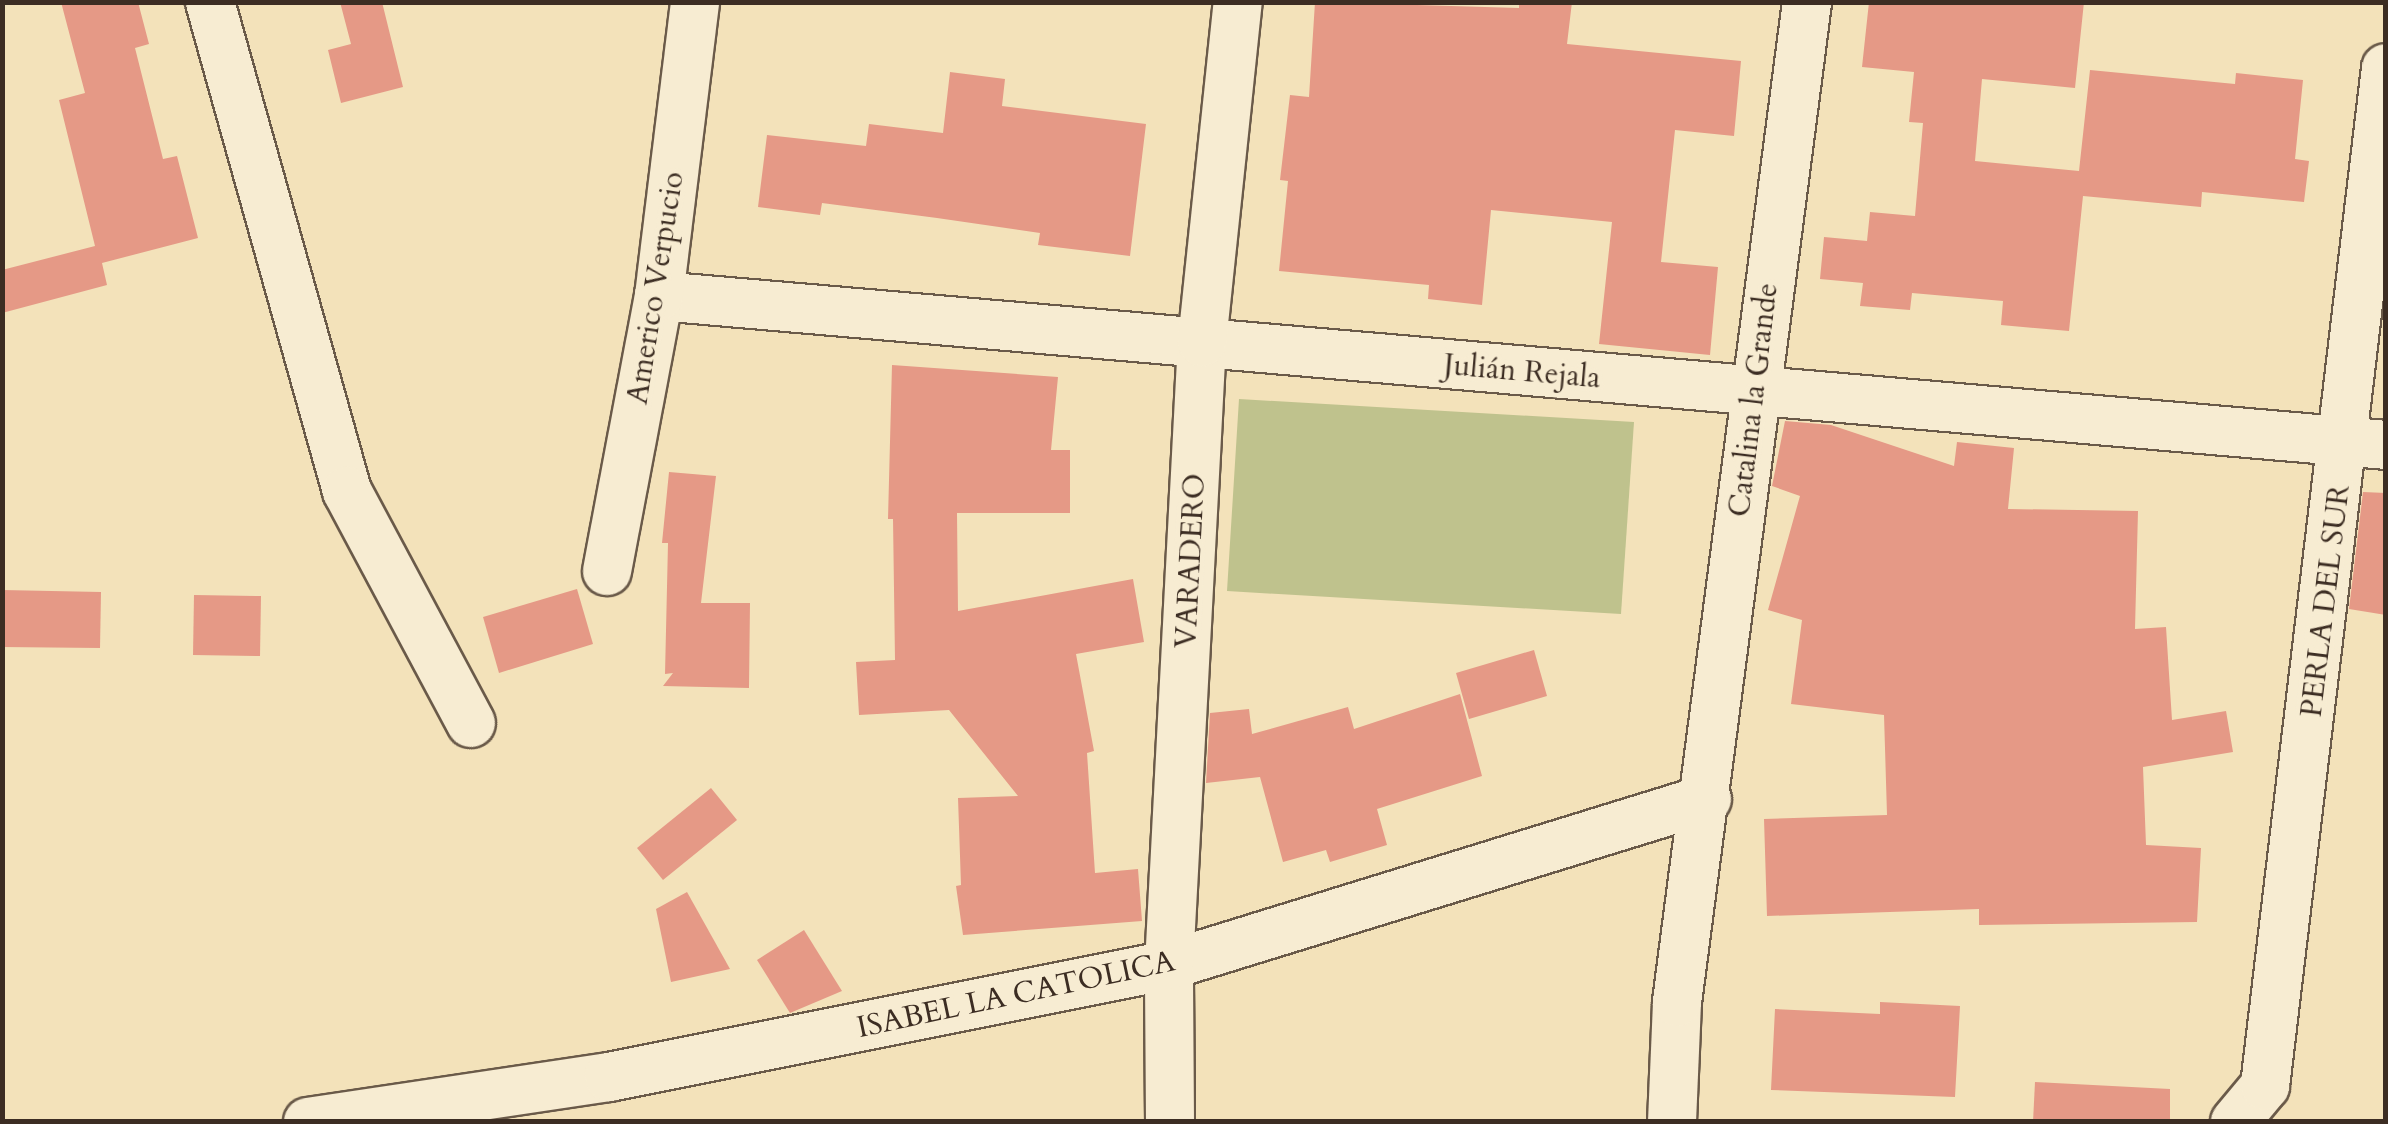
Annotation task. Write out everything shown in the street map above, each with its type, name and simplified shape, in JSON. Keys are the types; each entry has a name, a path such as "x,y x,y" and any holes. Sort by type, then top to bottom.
{"street":[{"path":"210,2 348,490 471,722"},
{"name":"Americo Verpucio","path":"607,571 659,296 694,2"},
{"name":"VARADERO","path":"1170,1122 1170,965 1202,342 1238,2"},
{"name":"Catalina la Grande","path":"1672,1122 1677,1002 1707,799 1753,393 1806,2"},
{"name":"PERLA DEL SUR","path":"2234,1122 2265,1086 2366,444 2386,68"},
{"name":"Julián Rejala","path":"659,296 2366,444"},
{"name":"ISABEL LA CATOLICA","path":"308,1122 609,1077 1170,965 1707,799"}],"green space":[{"path":"1239,399 1634,422 1621,614 1227,591"}],"building":[{"path":"61,2 138,2 149,44 135,48 163,159 177,156 198,238 102,263 107,285 2,313 2,270 95,246 59,100 85,93"},
{"path":"340,2 382,2 403,87 341,103 328,50 351,44"},
{"path":"1315,2 1519,8 1519,2 1572,2 1567,44 1741,61 1734,136 1675,130 1661,262 1718,267 1710,355 1599,344 1612,222 1491,210 1482,305 1428,299 1429,285 1279,271 1288,181 1280,180 1290,95 1309,97"},
{"path":"1869,2 2084,2 2075,88 1982,79 1975,161 2079,171 2090,70 2235,84 2236,73 2303,80 2295,159 2309,161 2304,202 2202,192 2201,207 2083,196 2069,331 2001,325 2003,301 1912,293 1910,310 1860,306 1863,283 1820,279 1824,237 1867,241 1870,212 1915,216 1923,123 1909,122 1914,72 1862,67"},
{"path":"950,72 1005,79 1002,106 1146,124 1130,256 1038,245 1040,233 937,218 822,203 820,215 758,207 767,135 866,146 869,124 943,133"},
{"path":"892,365 1058,377 1051,450 1070,450 1070,513 957,513 958,611 1133,579 1144,642 1076,654 1094,751 1087,753 1095,873 1138,869 1142,921 963,935 956,886 961,885 958,798 1018,796 949,710 859,715 856,662 895,660 893,519 888,519"},
{"path":"1785,421 1831,425 1954,466 1957,442 2014,448 2008,509 2138,511 2135,629 2166,627 2172,720 2226,711 2233,752 2143,767 2146,845 2201,848 2197,922 1979,925 1979,909 1767,916 1764,819 1887,815 1884,715 1791,704 1802,620 1768,610 1800,496 1772,486"},
{"path":"669,472 716,476 701,603 750,603 749,688 663,686 673,673 665,674 668,543 662,543"},
{"path":"2363,492 2386,493 2386,615 2349,609"},
{"path":"577,589 593,644 499,673 483,617"},
{"path":"2,590 101,592 100,648 2,647"},
{"path":"194,595 261,596 260,656 193,655"},
{"path":"1534,650 1547,696 1469,719 1456,673"},
{"path":"1460,694 1482,776 1377,809 1387,845 1330,862 1326,850 1283,862 1260,777 1206,783 1210,713 1249,709 1252,734 1348,707 1354,729"},
{"path":"711,788 737,820 663,880 637,848"},
{"path":"687,892 730,969 671,982 656,909"},
{"path":"804,930 842,991 790,1013 757,960"},
{"path":"1880,1002 1960,1006 1955,1097 1771,1090 1775,1009 1880,1014"},
{"path":"2035,1082 2170,1089 2170,1122 2033,1122"}]}
